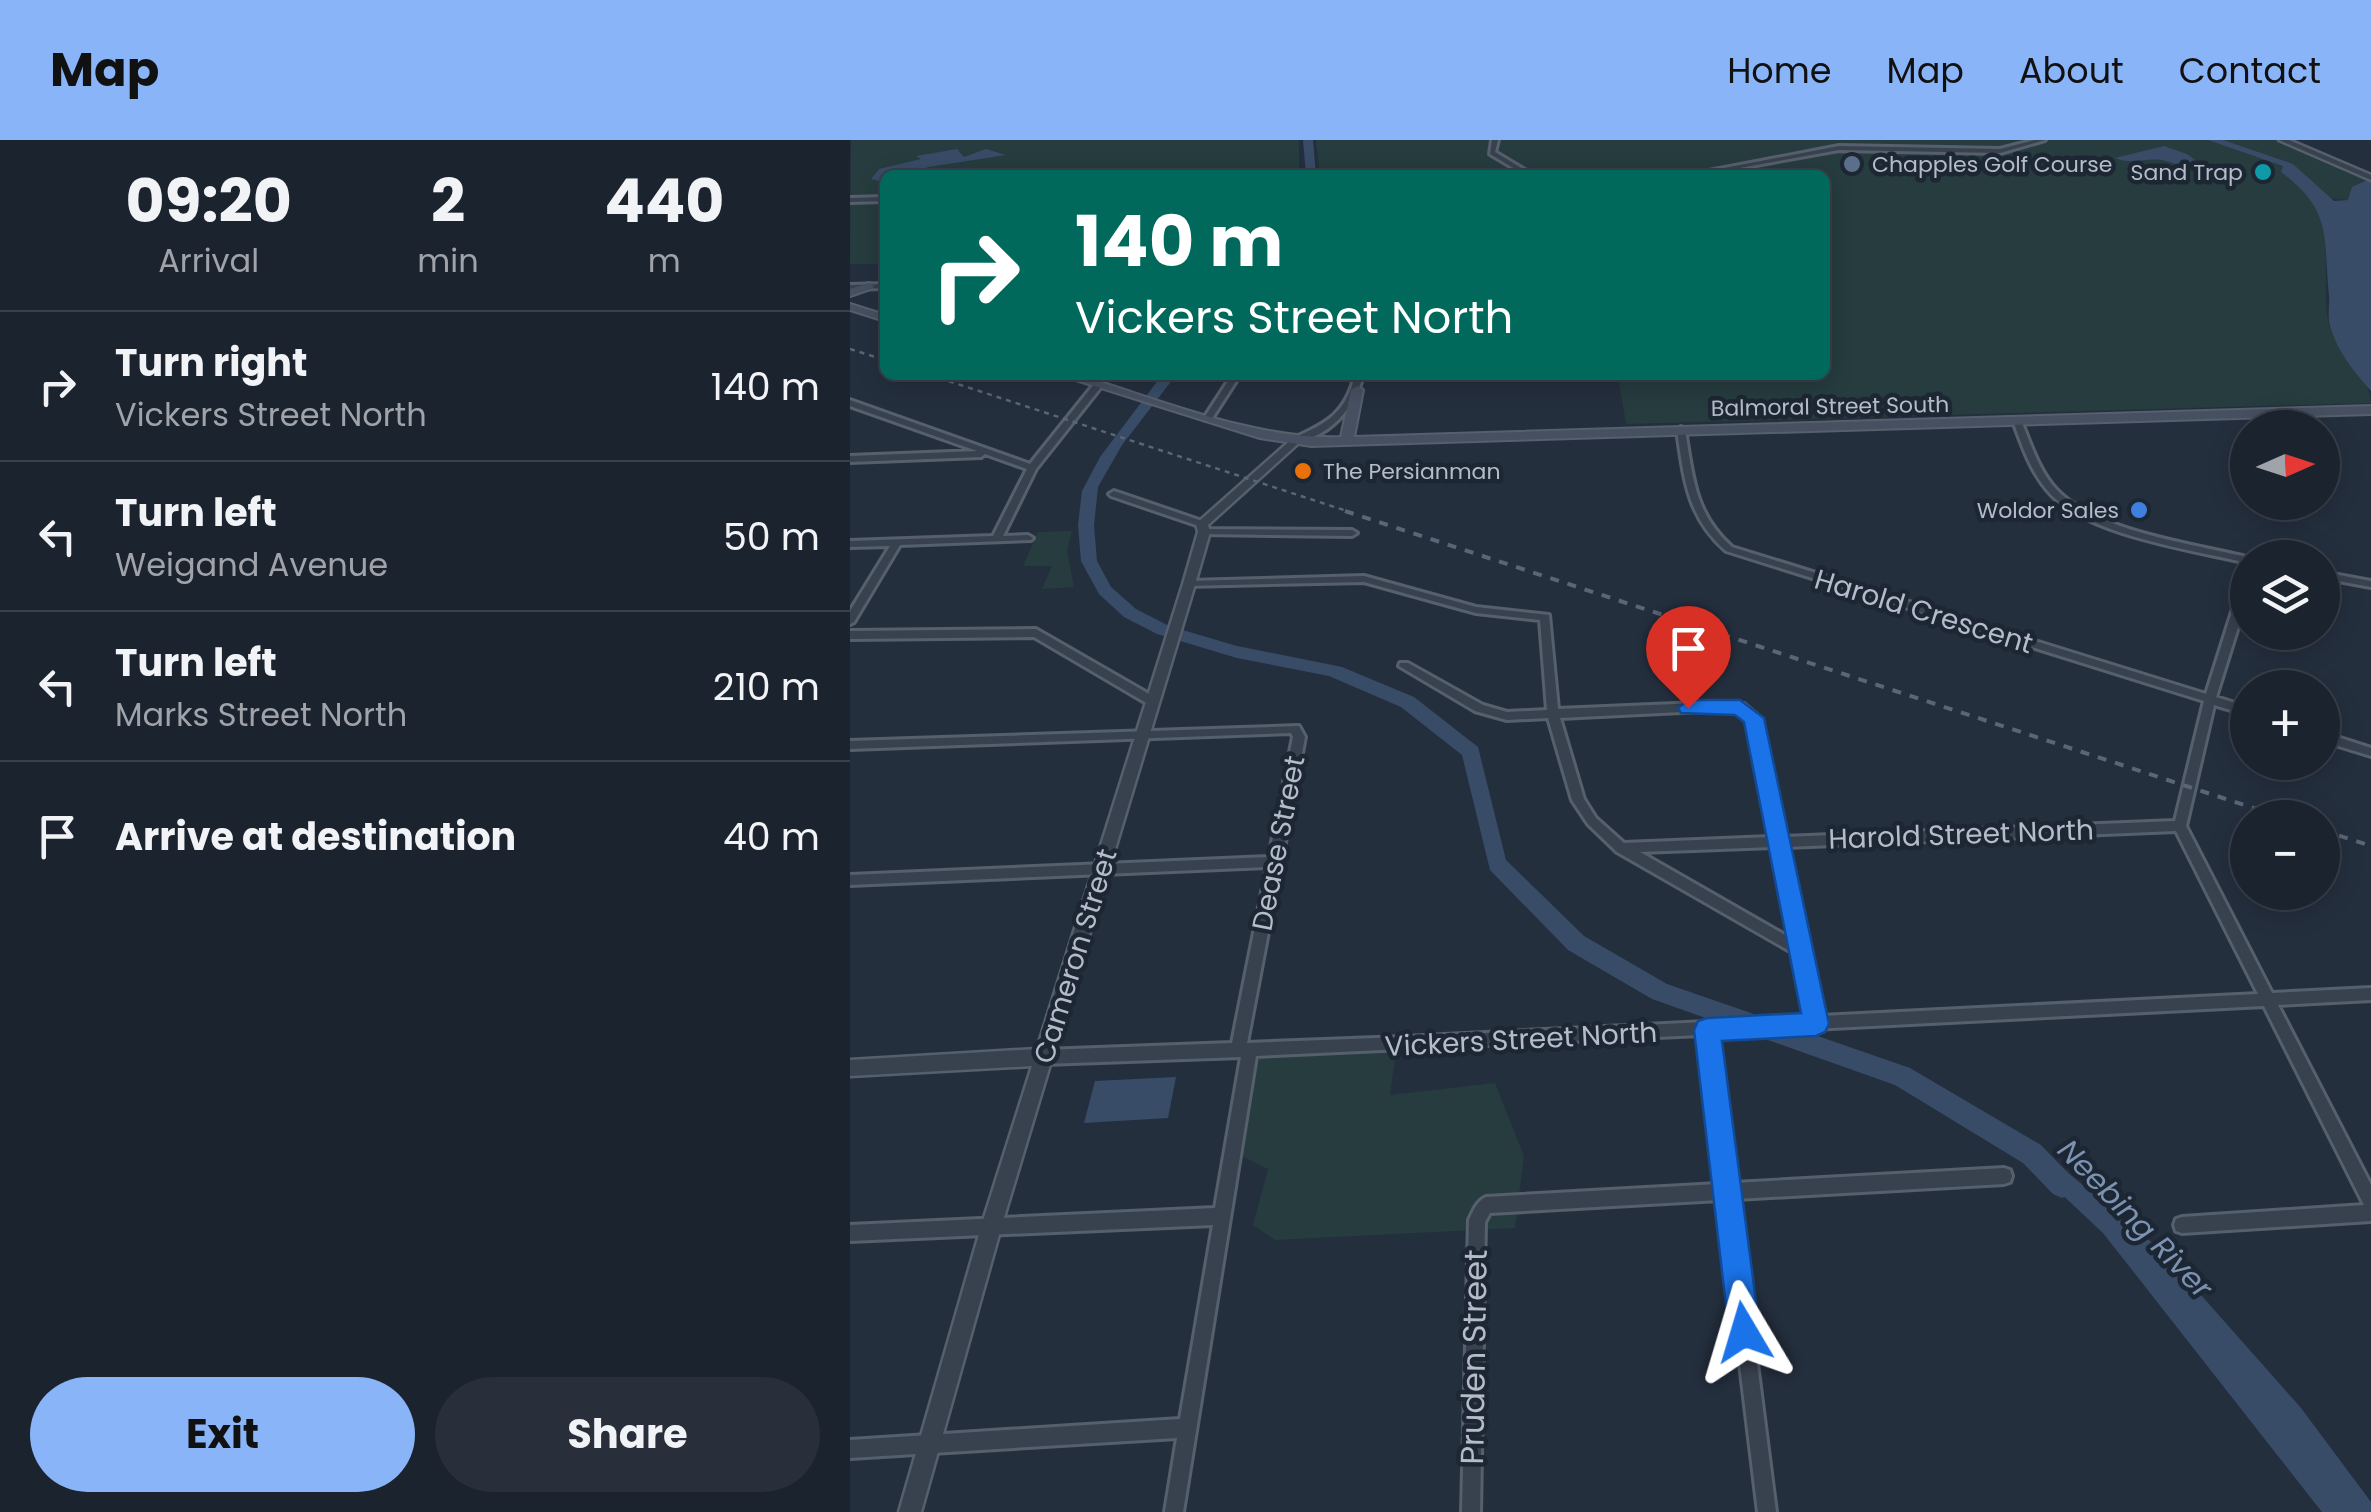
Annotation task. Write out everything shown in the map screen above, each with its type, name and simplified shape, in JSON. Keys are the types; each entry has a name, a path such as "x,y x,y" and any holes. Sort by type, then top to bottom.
{"main road":[{"path":"850,290 869,286"},
{"path":"850,308 880,317"},
{"name":"Balmoral Street South","path":"1082,380 1264,436 1297,440 2368,411"},
{"path":"1347,440 1356,390"}],"street":[{"path":"1495,140 1492,153 1521,170"},
{"path":"1718,170 1839,148 2000,152 2042,140"},
{"path":"2283,140 2367,176"},
{"path":"850,200 880,199"},
{"path":"869,286 880,286"},
{"path":"1208,418 1233,380"},
{"path":"1203,528 1297,440 1334,423 1350,408 1358,380"},
{"path":"996,540 1032,468 1098,385"},
{"path":"850,403 1032,468"},
{"path":"2016,421 2044,479 2080,512 2230,555"},
{"name":"Harold Crescent","path":"1681,430 1694,508 1710,535 1728,549 2230,705"},
{"path":"850,458 988,454"},
{"path":"1114,494 1203,528 1352,533"},
{"name":"Cameron Street","path":"910,1512 992,1224 1203,528"},
{"path":"850,544 1028,538"},
{"path":"850,620 896,542"},
{"path":"1189,584 1364,578 1476,610 1536,613 1545,618 1553,715 1578,800 1621,848 1799,950"},
{"path":"2340,578 2371,584"},
{"path":"850,636 1036,634 1152,701"},
{"path":"2230,634 2210,699 2180,826 2371,1202"},
{"path":"1404,666 1496,714 1553,715 1722,706 1740,707 1754,718 1816,1024"},
{"name":"Dease Street","path":"1142,734 1288,728 1299,732 1274,862 1174,1512"},
{"path":"850,745 1142,734"},
{"path":"2340,742 2371,752"},
{"name":"Harold Street North","path":"1621,848 2180,826"},
{"path":"850,880 1274,862"},
{"name":"Vickers Street North","path":"850,1068 1798,1025 2371,994"},
{"path":"1713,1029 1726,1188 1767,1512"},
{"path":"1726,1188 2004,1176"},
{"name":"Pruden Street","path":"1471,1512 1478,1220 1486,1205 1726,1188"},
{"path":"2182,1224 2371,1213"},
{"path":"850,1233 1222,1216"},
{"path":"850,1448 1187,1428"}],"green space":[{"path":"851,140 1299,140 1299,170 880,170 880,264 850,264"},
{"path":"1316,140 1491,140 1488,153 1517,170 1319,170"},
{"path":"1499,140 2038,140 1998,150 1855,146 1711,170 1527,170 1497,155 1493,149"},
{"name":"Chapples Golf Course","path":"2048,140 2275,140 2367,180 2359,183 2348,200 2311,197 2323,227 2331,331 2365,382 2371,403 1626,424 1619,380 1830,380 1830,170 1729,170 1834,152 2007,153"},
{"path":"1072,531 1067,551 1074,587 1042,589 1052,566 1023,566 1038,532"},
{"path":"1396,1050 1390,1095 1495,1083 1524,1156 1515,1228 1275,1240 1253,1225 1268,1169 1240,1155 1255,1059"}],"water":[{"path":"2208,140 2223,140 2293,164 2334,201 2348,200 2352,187 2371,178 2371,391 2352,369 2330,326 2325,240 2310,199 2281,172 2283,166"},
{"path":"2164,146 2187,154 2207,169 2190,169 2159,160 2115,158"},
{"path":"957,149 964,157 986,149 1006,155 922,170 880,170 880,191 879,181 871,179 879,169 921,159 916,156"},
{"path":"1176,1077 1168,1118 1084,1123 1095,1081"},
{"path":"2055,1162 2162,1251 2301,1408 2371,1502 2371,1512 2322,1512 2103,1233 2038,1172"}],"waterway":[{"name":"Neebing River","path":"1308,140 1311,170"},
{"name":"Neebing River","path":"1165,380 1107,457 1090,491 1086,525 1089,561 1105,590 1130,613 1199,643 1335,671 1408,702 1471,752 1497,864 1576,943 1660,992 1902,1076 2032,1154 2062,1185"}],"railway":[{"path":"850,349 880,358"},
{"path":"945,380 1353,513"},
{"path":"1345,511 2230,800"},
{"path":"2340,836 2371,846"}],"place":[{"name":"Chapples Golf Course","path":"1852,164"},
{"name":"Sand Trap","path":"2263,172"},
{"name":"The Persianman","path":"1303,471"},
{"name":"Woldor Sales","path":"2139,510"}],"route":[{"path":"1688,708 1740,707 1754,718 1816,1024 1707,1030 1744,1332"}]}
